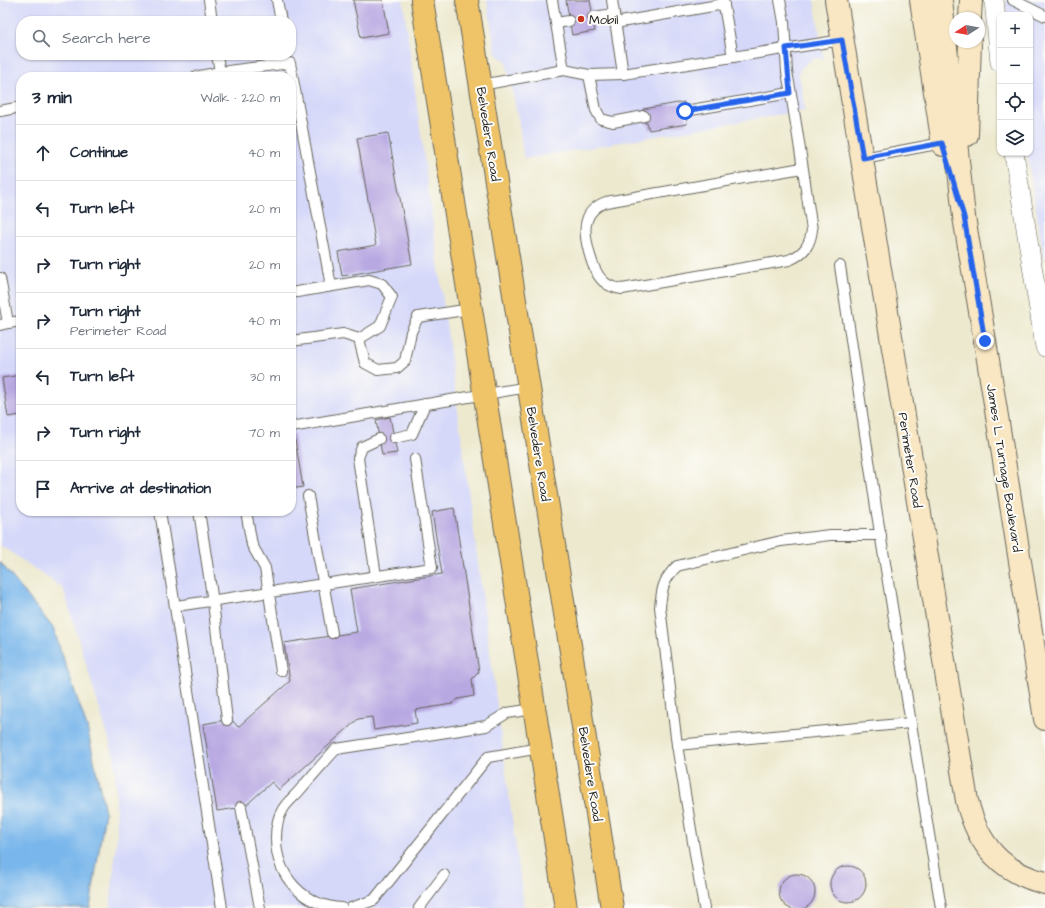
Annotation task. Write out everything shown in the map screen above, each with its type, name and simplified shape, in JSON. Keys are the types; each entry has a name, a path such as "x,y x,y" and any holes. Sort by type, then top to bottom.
{"main road":[{"path":"422,0 566,908"},
{"name":"Belvedere Road","path":"467,0 612,908"}],"street":[{"name":"Perimeter Road","path":"836,0 863,158 963,779 970,814 981,838 998,860 1021,876 1045,884"},
{"name":"James L Turnage Boulevard","path":"921,0 942,143 964,217"},
{"name":"James L Turnage Boulevard","path":"941,0 964,217 1045,719"},
{"path":"970,12 971,0"},
{"path":"994,0 999,48"},
{"path":"964,217 970,48"},
{"path":"1014,156 1045,346"}],"lane":[{"path":"209,0 211,16"},
{"path":"277,0 281,16"},
{"path":"552,0 564,70"},
{"path":"612,0 623,74"},
{"path":"780,0 790,93 812,230 811,240 806,249 798,256 789,260 622,289 604,282 597,275 593,266 585,228 587,219 598,205 606,202 802,168"},
{"path":"1013,0 1045,16"},
{"path":"593,17 615,18 723,1 733,57"},
{"path":"556,23 569,21"},
{"path":"481,85 564,70 589,75 623,74 842,40"},
{"path":"218,60 220,72"},
{"path":"246,72 286,60"},
{"path":"289,60 291,72"},
{"path":"589,75 596,110 601,119 613,122 644,116"},
{"path":"685,111 790,93"},
{"path":"296,97 331,286"},
{"path":"0,111 16,108"},
{"path":"863,158 942,143"},
{"path":"840,266 880,535 941,908"},
{"path":"0,278 4,324 16,322"},
{"path":"296,291 369,280 382,284 392,297 380,326 359,340"},
{"path":"359,340 365,363 378,370 397,368 405,361 411,332 418,318 471,309"},
{"path":"296,340 343,334 359,340"},
{"path":"296,426 528,387"},
{"path":"394,438 412,434 425,404"},
{"path":"376,576 358,458 362,447 380,439"},
{"path":"176,606 213,602 432,568 415,460"},
{"path":"308,496 332,633"},
{"path":"161,516 222,908"},
{"path":"200,516 213,602 227,720"},
{"path":"247,516 252,545 265,568 280,671"},
{"path":"704,908 677,745 660,607 662,587 668,574 677,566 781,541 830,535 880,535"},
{"path":"342,908 329,907 310,900 294,887 282,870 276,850 276,830 283,810 336,749 486,726 507,713 534,709"},
{"path":"677,745 910,723"},
{"path":"351,908 372,904 488,756 540,748"},
{"path":"241,807 260,908"},
{"path":"419,908 444,875"}],"shaded area":[{"path":"0,0 403,0 524,908 110,908 117,835 115,760 63,588 0,545"},
{"path":"487,0 814,0 824,60 818,58 812,59 801,68 799,74 805,110 524,159 518,118 506,61 497,55 495,49"},
{"path":"1006,0 1045,0 1045,266 1027,156 1033,156 1033,12 1006,12"}],"water":[{"path":"0,562 53,628 87,727 105,812 90,908 0,908"}],"building":[{"path":"353,0 383,0 389,33 361,38"},
{"name":"Mobil","path":"566,0 590,0 595,31 572,35"},
{"path":"684,102 687,124 649,130 647,123 645,123 643,109"},
{"path":"388,133 412,264 342,276 338,252 376,245 357,138"},
{"path":"16,376 16,416 8,417 2,378"},
{"path":"390,417 397,453 382,455 376,420"},
{"path":"296,446 303,487 296,488"},
{"path":"454,508 479,672 472,679 474,696 458,699 452,704 415,710 417,723 374,730 372,717 358,719 279,790 272,782 244,807 217,811 203,724 231,719 238,727 290,681 284,643 357,632 350,589 442,574 432,512"},
{"path":"852,866 861,871 865,877 865,891 861,897 852,902 844,902 835,897 831,891 830,880 835,871 841,867"},
{"path":"793,874 804,875 810,879 815,888 814,899 810,905 804,909 790,909 784,905 779,896 780,885 784,879"}],"place":[{"name":"Mobil","path":"581,19"}],"route":[{"path":"685,111 790,93 786,48 842,40 863,158 942,143 964,217 985,341"}]}
